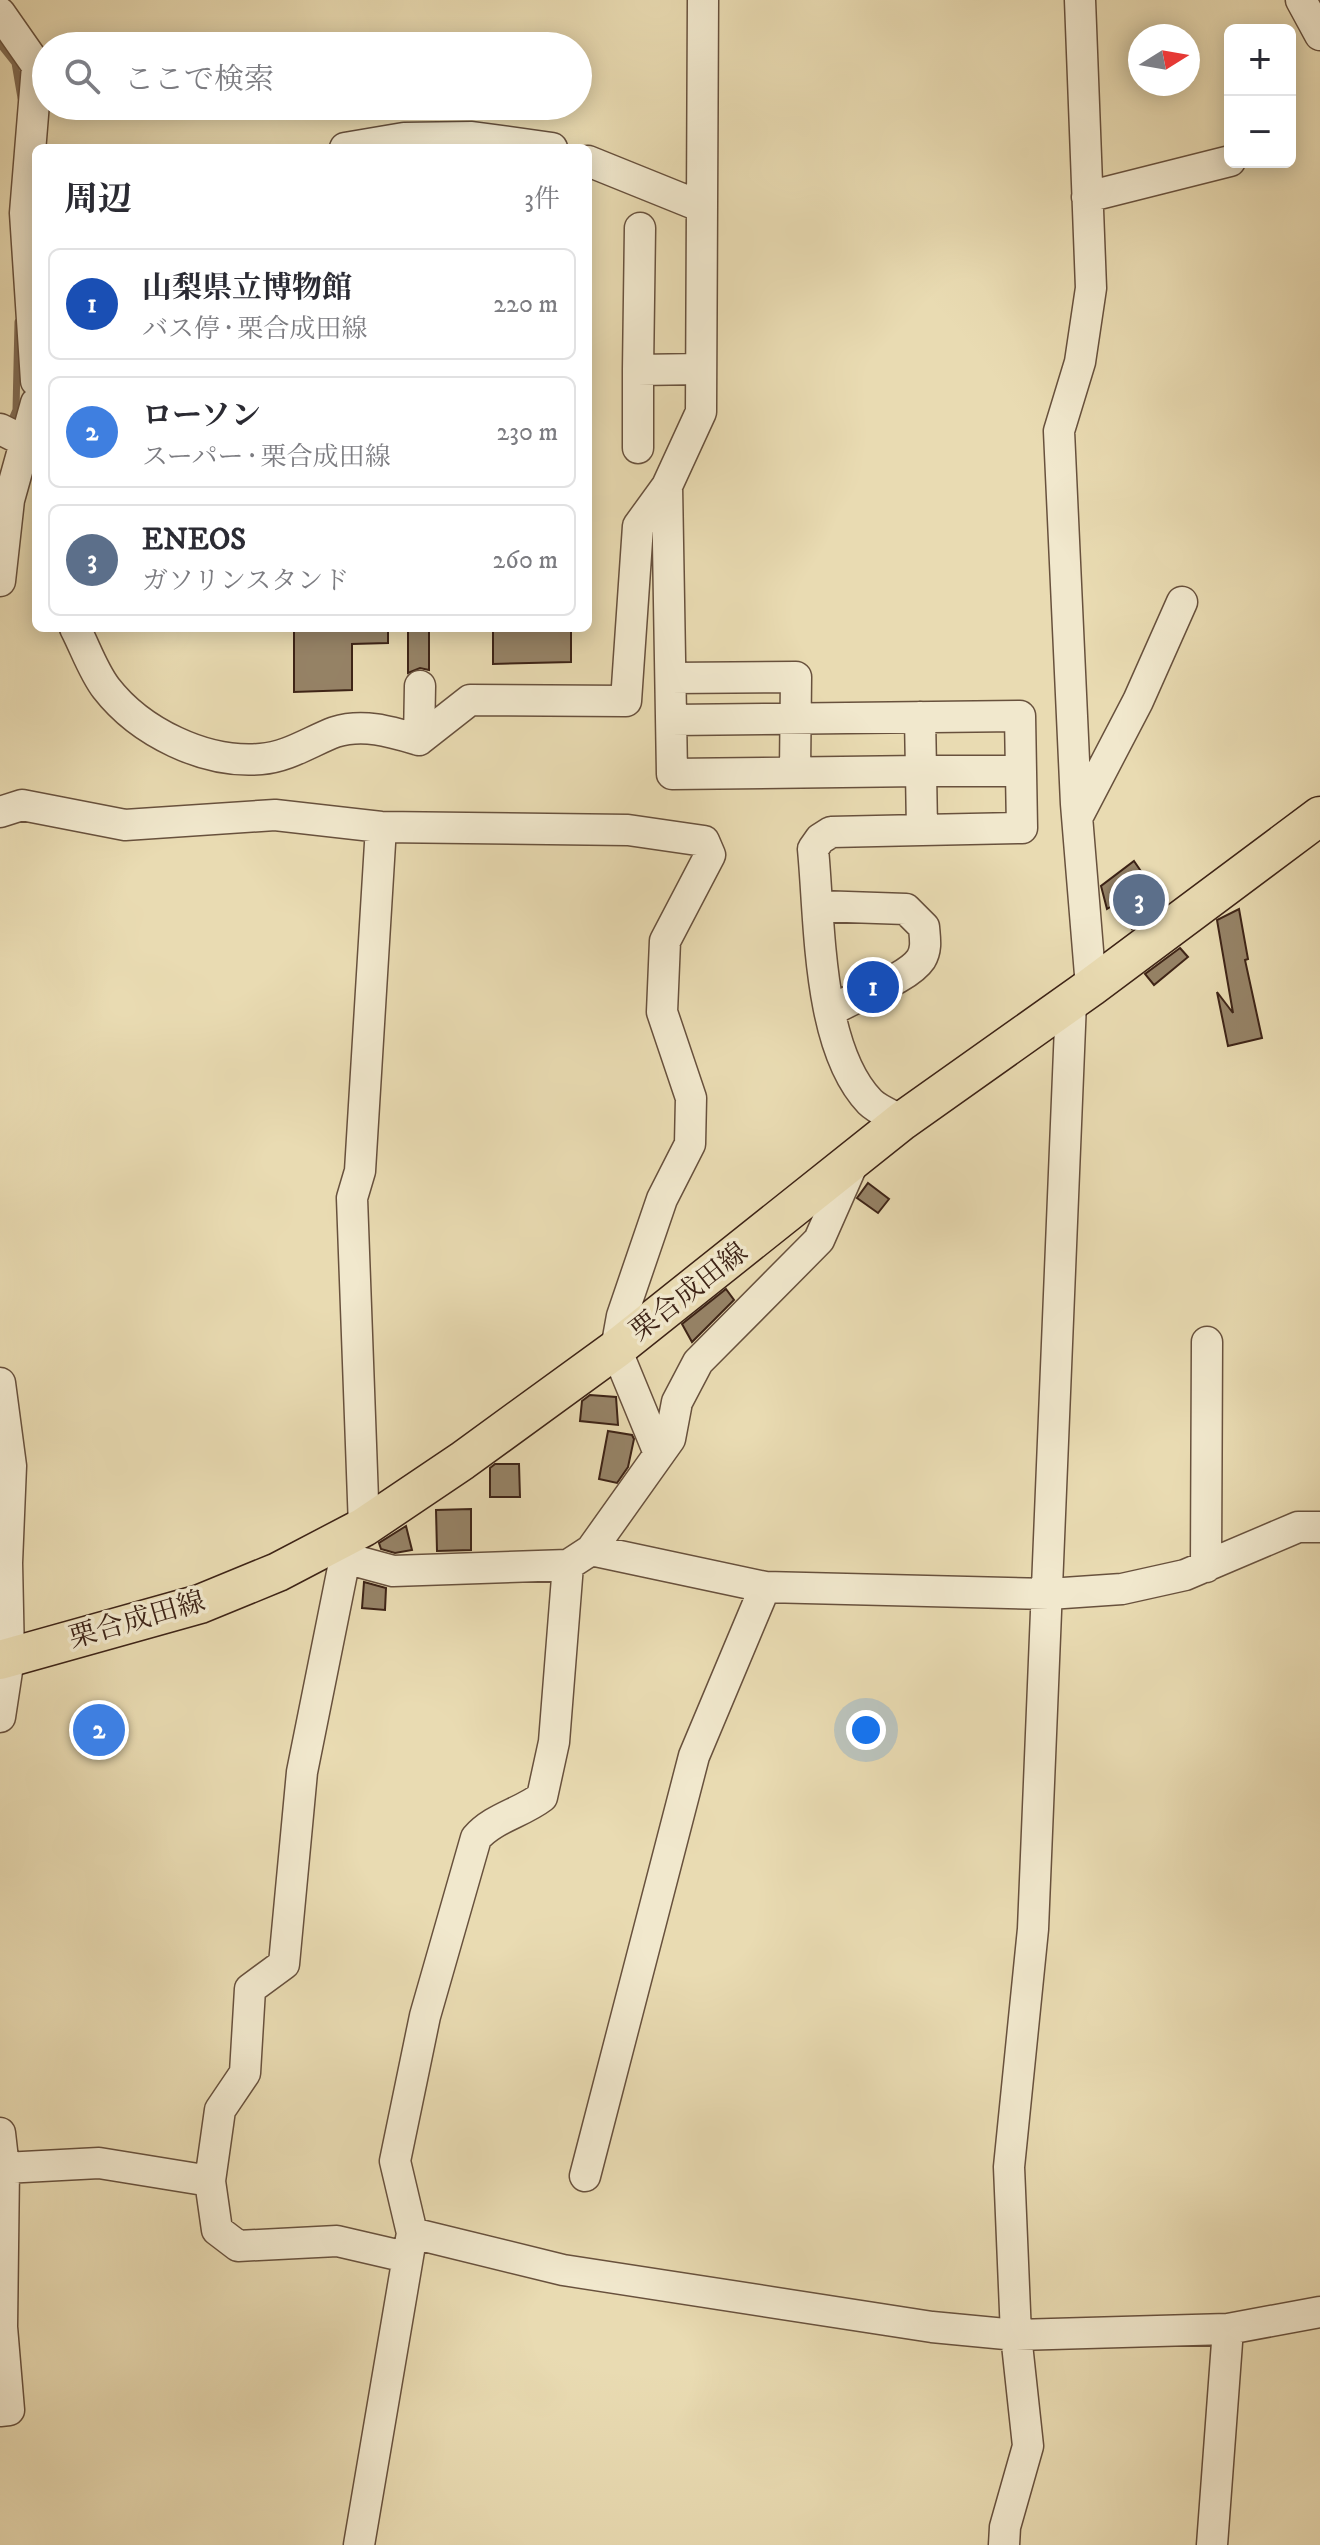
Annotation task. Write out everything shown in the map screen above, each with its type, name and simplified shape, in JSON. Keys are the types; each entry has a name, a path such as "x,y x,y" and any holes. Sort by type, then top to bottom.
{"main road":[{"name":"栗合成田線","path":"5,1659 200,1604 352,1541 616,1349 902,1121 1081,995 1320,816"}],"street":[{"path":"419,740 470,700 626,701 638,526 667,486 701,412 703,0"},
{"path":"1004,2545 1005,2527 1028,2446 1016,2335 1009,2167 1033,1929 1081,995 1077,818 1059,431 1080,362 1091,288 1080,0"},
{"path":"1301,0 1320,35"},
{"path":"0,13 32,59"},
{"path":"32,320 25,213 33,120"},
{"path":"369,144 404,138 472,137 523,144"},
{"path":"592,163 702,207"},
{"path":"1087,197 1224,163"},
{"path":"638,448 640,228"},
{"path":"638,370 701,369"},
{"path":"0,581 13,435 32,409"},
{"path":"667,486 672,774 1021,771"},
{"path":"1077,818 1138,701 1182,602"},
{"path":"77,632 105,687 139,721 172,740 213,755 261,759 296,750 338,731 375,728 419,740"},
{"path":"671,678 796,677 795,772"},
{"path":"419,740 420,686"},
{"path":"672,720 1020,716 1022,828 831,832 820,839 813,849 818,955 843,1057 871,1102 902,1121"},
{"path":"920,717 922,830"},
{"path":"0,812 22,805 125,825 275,815 381,827 628,830 704,841 710,855 665,941 662,1012 691,1098 690,1144 662,1199 622,1316 616,1349 658,1451"},
{"path":"381,827 360,1171 352,1198 352,1541 302,1772 284,1964 250,1989 245,2073 220,2110 210,2181 217,2230 238,2246 337,2241 409,2245 932,2327 1016,2335 1228,2329 1320,2312"},
{"path":"818,906 906,909 924,927 926,948 920,961 908,971 831,1011"},
{"path":"359,2545 409,2245 395,2161 425,2016 476,1838 486,1825 525,1810 542,1797 554,1742 580,1558 670,1439 677,1402 698,1362 819,1240 853,1163"},
{"path":"1206,1567 1207,1342"},
{"path":"0,1383 11,1466 5,1659 0,1717"},
{"path":"352,1541 393,1571 580,1558 765,1587 1049,1594 1122,1589 1206,1567 1298,1527 1320,1527"},
{"path":"585,2176 694,1756 765,1587"},
{"path":"0,2133 4,2168 2,2327 9,2410 0,2411"},
{"path":"4,2168 99,2163 210,2181"},
{"path":"1212,2545 1228,2329"}],"building":[{"path":"294,632 388,632 388,643 352,644 352,690 294,692"},
{"path":"408,632 429,632 429,670 420,668 408,673"},
{"path":"493,632 571,632 571,662 493,664"},
{"path":"1134,861 1164,905 1132,929 1115,904 1107,909 1101,886"},
{"path":"1239,909 1248,959 1245,960 1262,1038 1228,1046 1217,992 1233,1013 1217,920"},
{"path":"1180,948 1188,957 1154,985 1145,974"},
{"path":"868,1183 889,1199 878,1213 857,1198"},
{"path":"726,1289 734,1300 692,1342 682,1324"},
{"path":"590,1395 616,1397 618,1425 580,1421 582,1401"},
{"path":"608,1431 632,1435 634,1439 628,1467 617,1483 599,1479"},
{"path":"495,1464 519,1464 520,1497 490,1497 490,1468"},
{"path":"471,1509 471,1550 437,1551 436,1510"},
{"path":"406,1526 412,1550 395,1553 381,1549 379,1543"},
{"path":"364,1582 386,1588 385,1610 362,1608"}],"waterway":[{"path":"0,44 15,63 21,98"},
{"path":"10,424 16,410 18,322"}],"place":[{"name":"ENEOS","path":"1139,900"},
{"name":"山梨県立博物館","path":"873,987"},
{"name":"ローソン","path":"99,1730"}]}
